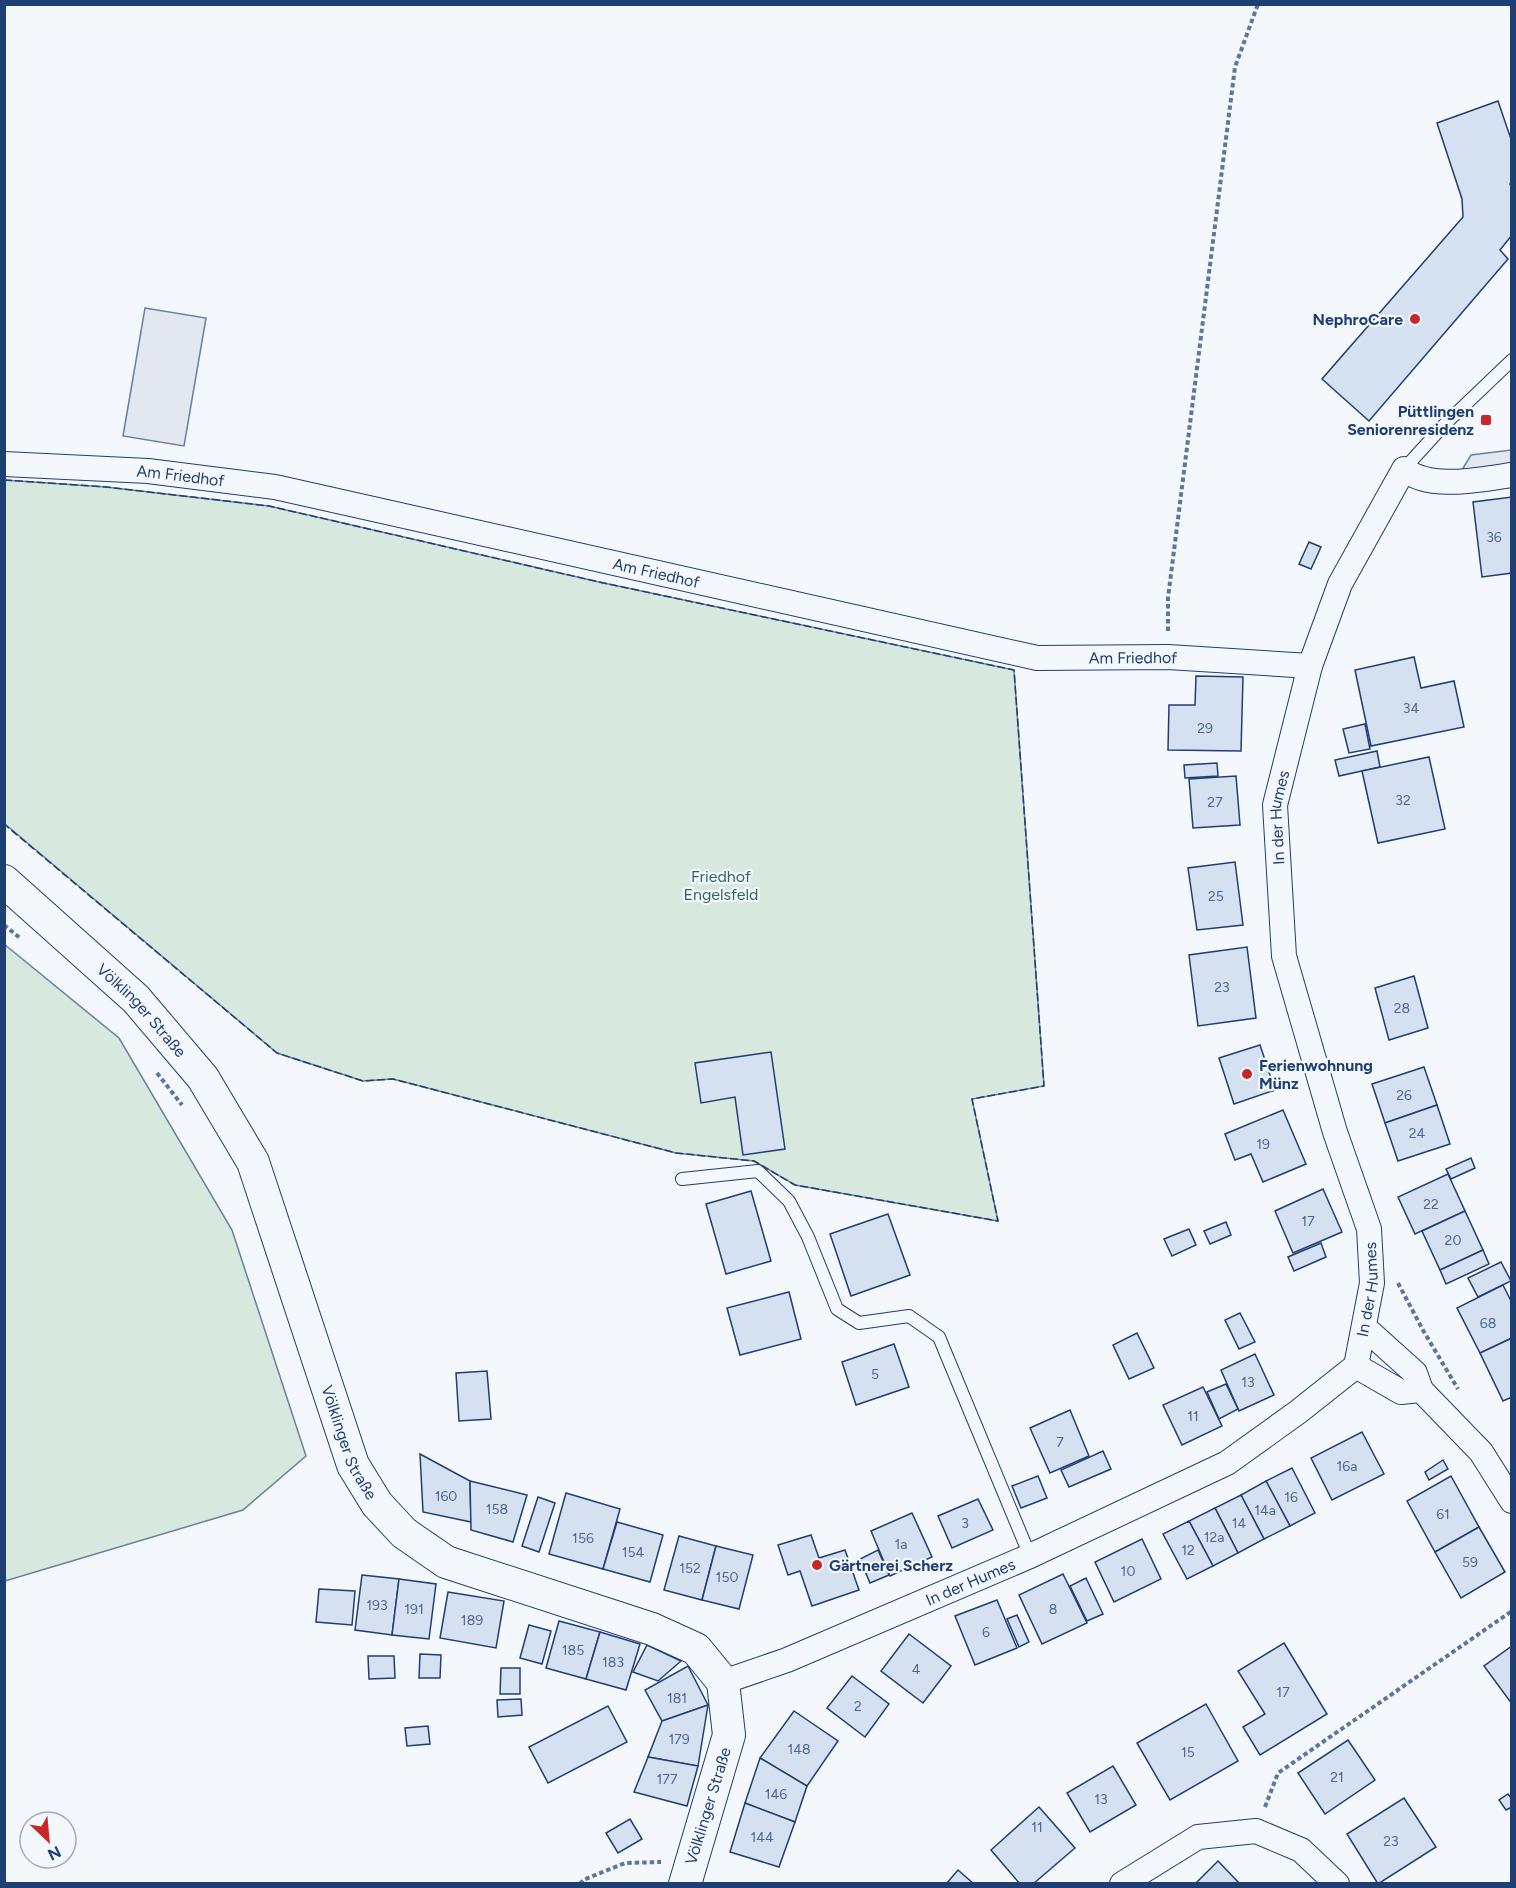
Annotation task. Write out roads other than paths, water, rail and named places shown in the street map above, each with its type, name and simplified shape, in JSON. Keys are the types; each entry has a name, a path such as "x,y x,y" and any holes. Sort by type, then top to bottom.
{"street":[{"name":"Am Friedhof","path":"4,464 148,471 275,487 1037,658 1168,657 1310,666"},
{"path":"1404,469 1409,474 1454,483 1512,475"},
{"name":"In der Humes","path":"723,1682 787,1660 1030,1556 1227,1463 1298,1412 1356,1366 1372,1282 1369,1229 1335,1132 1284,956 1275,805 1310,666 1340,584 1404,469"},
{"name":"Völklinger Straße","path":"4,881 136,999 203,1078 253,1162 353,1465 378,1504 404,1533 446,1562 652,1629 696,1649 723,1682 729,1735 689,1872"},
{"path":"1365,1328 1415,1373 1421,1390 1481,1452 1512,1501"},
{"path":"1356,1366 1401,1392 1421,1390"},
{"path":"1122,1884 1198,1837 1256,1832 1301,1850 1337,1884"}],"lane":[{"name":"In der Humes","path":"1404,469 1444,424 1512,360"},
{"path":"682,1179 759,1171 789,1201 808,1237 837,1309 859,1323 909,1316 939,1337 1030,1556"}],"place":[{"name":"NephroCare","path":"1415,319"},
{"name":"Püttlingen Seniorenresidenz","path":"1486,420"},
{"name":"Ferienwohnung Münz","path":"1247,1074"},
{"name":"Gärtnerei Scherz","path":"817,1565"}],"park label":[{"name":"Friedhof Engelsfeld","path":"721,885"}]}
